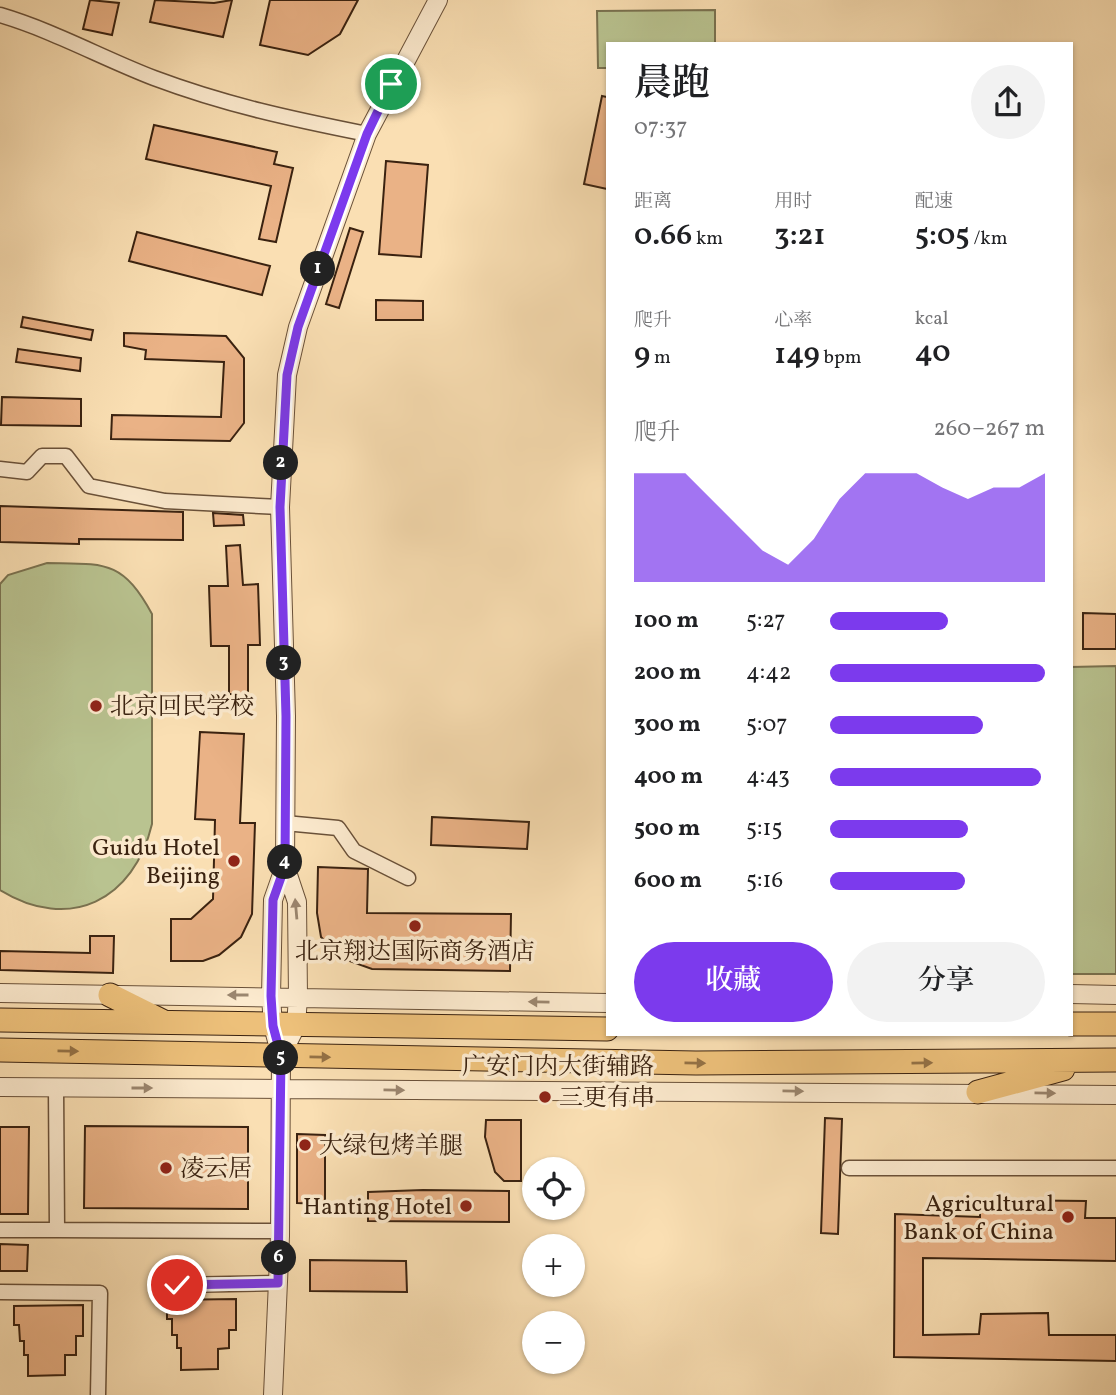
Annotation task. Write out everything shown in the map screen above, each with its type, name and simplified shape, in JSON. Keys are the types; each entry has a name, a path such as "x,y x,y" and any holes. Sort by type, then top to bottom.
{"main road":[{"path":"110,995 170,1025"},
{"path":"0,1020 170,1025 606,1029"},
{"path":"1073,1024 1116,1024"},
{"path":"0,1050 723,1063 1106,1061"},
{"path":"978,1092 1106,1061"}],"street":[{"path":"273,1395 278,1283 281,1056 285,1026 298,997 297,902 285,866 286,716 280,507 287,375 298,327 367,134 438,0"},
{"path":"0,15 40,27 151,77 234,107 367,134"},
{"path":"0,469 27,472 42,456 65,456 89,485 165,501 280,507"},
{"path":"285,823 338,828 354,851 408,878"},
{"path":"285,866 273,900 271,996 285,1026"},
{"path":"0,993 606,1003"},
{"path":"1073,994 1116,995"},
{"name":"广安门内大街辅路","path":"0,1087 1116,1095"},
{"path":"56,1087 57,1230"},
{"path":"849,1168 1116,1168"},
{"path":"0,1230 279,1231"},
{"path":"177,1285 278,1283"},
{"path":"0,1292 100,1293 98,1395"}],"green space":[{"path":"715,10 715,42 606,42 606,68 598,68 597,11"},
{"name":"北京回民学校","path":"47,563 110,568 131,583 152,614 152,824 143,850 131,872 114,890 96,902 74,908 51,909 26,903 0,890 0,584 8,575"},
{"path":"1116,666 1116,974 1073,974 1073,667"}],"building":[{"path":"90,0 119,3 112,35 83,29"},
{"path":"155,0 214,3 232,0 223,37 150,22"},
{"path":"270,0 358,0 340,34 308,55 260,45"},
{"path":"602,96 606,97 606,189 584,184"},
{"path":"154,125 277,152 274,164 293,168 276,242 259,239 271,186 146,159"},
{"path":"386,161 428,165 421,257 379,254"},
{"path":"350,228 363,232 339,308 326,304"},
{"path":"137,232 270,266 262,295 129,261"},
{"path":"376,300 423,301 423,320 376,320"},
{"path":"23,317 93,330 91,340 21,327"},
{"path":"124,333 226,336 244,358 244,423 230,441 111,439 112,415 221,417 224,362 145,359 146,350 124,346"},
{"path":"18,349 81,358 80,371 16,362"},
{"path":"2,397 81,399 81,426 1,425"},
{"path":"0,506 183,512 183,540 79,539 79,544 0,542"},
{"path":"213,513 243,515 244,525 214,526"},
{"path":"240,545 243,585 258,584 260,645 248,645 248,694 229,694 229,646 211,646 209,586 228,586 226,546"},
{"path":"1083,613 1116,614 1116,649 1083,649"},
{"name":"Guidu Hotel Beijing","path":"200,732 244,734 240,823 255,823 252,914 241,937 219,955 203,961 171,961 171,919 191,919 213,899 215,820 195,819"},
{"path":"432,817 529,822 527,849 431,845"},
{"name":"北京翔达国际商务酒店","path":"318,867 368,869 367,913 511,914 510,971 372,969 341,958 321,937 317,913"},
{"path":"90,936 114,936 113,973 0,970 0,951 90,953"},
{"path":"825,1118 842,1119 838,1234 821,1233"},
{"path":"486,1120 521,1120 521,1181 504,1181 495,1172 485,1137"},
{"name":"凌云居","path":"85,1126 248,1127 248,1209 84,1208"},
{"path":"0,1127 29,1127 28,1214 0,1214"},
{"path":"297,1134 325,1135 325,1204 297,1203"},
{"name":"Hanting Hotel","path":"509,1191 509,1222 368,1221 368,1192"},
{"path":"980,1200 1086,1201 1085,1218 1116,1218 1116,1261 923,1258 923,1335 979,1334 981,1314 1048,1313 1049,1335 1116,1335 1116,1361 894,1357 895,1214 980,1217"},
{"path":"0,1244 28,1245 27,1271 0,1271"},
{"path":"310,1260 406,1261 407,1292 310,1291"},
{"path":"236,1299 236,1330 229,1330 229,1348 218,1349 218,1369 181,1370 181,1348 177,1348 177,1335 172,1335 172,1319 167,1319 167,1300"},
{"path":"83,1305 83,1336 76,1336 76,1355 65,1355 65,1375 28,1376 28,1355 24,1355 24,1341 20,1341 19,1325 14,1325 14,1306"}],"place":[{"name":"北京回民学校","path":"96,706"},
{"name":"Guidu Hotel Beijing","path":"234,861"},
{"name":"北京翔达国际商务酒店","path":"415,926"},
{"name":"三更有串","path":"545,1097"},
{"name":"大绿包烤羊腿","path":"305,1145"},
{"name":"凌云居","path":"166,1168"},
{"name":"Hanting Hotel","path":"466,1206"},
{"name":"Agricultural Bank of China","path":"1068,1217"}],"route":[{"path":"177,1285 278,1283 281,1056 273,1026 271,996 273,900 285,866 286,716 280,507 282,426 287,375 298,327 367,134 391,84"}]}
